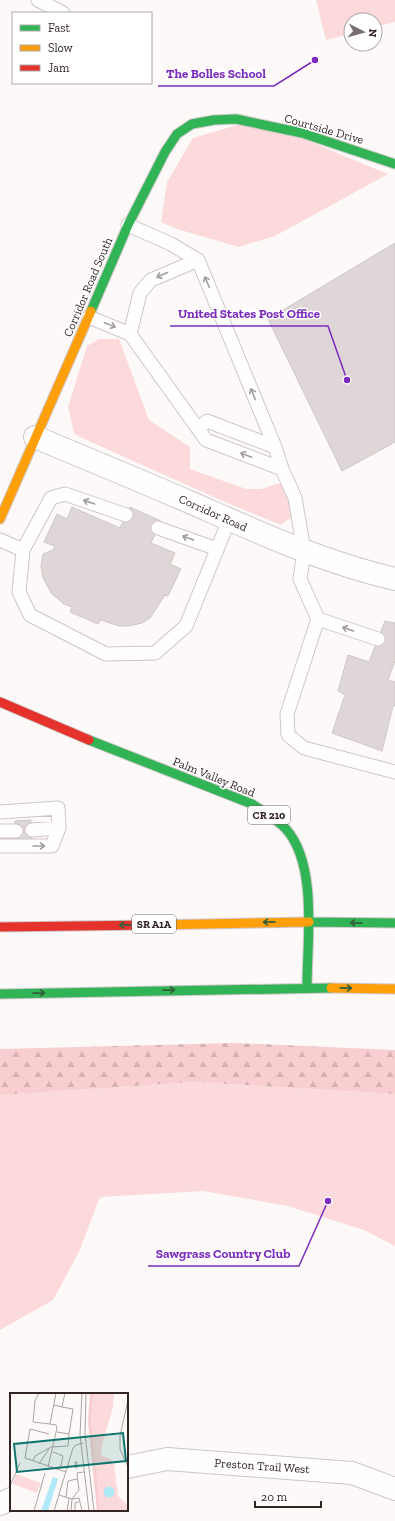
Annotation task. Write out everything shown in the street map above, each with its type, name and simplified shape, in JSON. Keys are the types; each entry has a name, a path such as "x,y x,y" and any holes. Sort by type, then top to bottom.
{"main road":[{"name":"Corridor Road South","path":"0,519 128,225 165,152 178,134 192,124 214,120 244,120"},
{"name":"Courtside Drive","path":"244,120 302,133 395,164"},
{"name":"Palm Valley Road","path":"0,702 74,734 252,804 275,819 290,833 299,850 306,869 308,888 307,987"},
{"name":"SR A1A","path":"0,927 308,922 395,923"},
{"path":"0,994 307,987 395,988"}],"street":[{"name":"Corridor Road","path":"35,437 131,477 281,543 360,571 395,579"},
{"name":"Preston Trail West","path":"128,1467 167,1459 352,1473 395,1490"},
{"path":"0,1504 10,1499"}],"lane":[{"path":"38,0 61,12"},
{"path":"128,225 171,244 198,260 275,447 282,470 295,498 304,551 300,580 318,618 287,714 288,735 304,748 395,772"},
{"path":"130,334 140,293 151,280 198,260"},
{"path":"89,317 130,334 206,440 282,470"},
{"path":"198,428 207,420 275,447"},
{"path":"126,515 65,494 51,498 24,550 20,592 30,615 106,654 155,653 186,626 229,520"},
{"path":"158,528 217,549"},
{"path":"0,540 24,550"},
{"path":"318,618 378,639"},
{"path":"0,812 58,808 59,828 52,846 0,846"},
{"path":"32,830 59,828"},
{"path":"0,831 16,831"}],"shaded area":[{"path":"316,0 395,0 395,22 383,25 383,12 343,12 343,36 326,40"},
{"path":"241,124 303,139 388,174 275,236 239,247 177,229 161,222 167,182 193,138"},
{"path":"99,339 119,339 149,420 190,447 190,469 246,489 261,489 294,480 298,499 296,509 292,517 281,525 225,502 82,438 74,433 68,407 87,346"},
{"path":"194,1082 395,1094 395,1246 364,1230 288,1206 203,1191 100,1197 79,1252 53,1300 0,1330 0,1095"}],"green space":[{"path":"234,1043 395,1050 395,1094 194,1082 0,1095 0,1049"}],"building":[{"path":"395,243 395,442 342,471 268,319"},
{"path":"72,507 120,528 130,507 161,521 151,543 175,553 170,564 181,569 168,596 165,595 150,618 142,623 129,626 119,626 101,620 98,624 70,612 72,607 64,604 52,594 43,578 41,566 43,554 53,550 55,546 44,542 57,514 67,519"},
{"path":"385,621 395,623 395,661 388,680 395,682 395,706 393,706 382,751 332,733 345,695 338,691 348,655 369,662"},
{"path":"31,820 32,842 17,843 15,821"}],"traffic: fast":[{"path":"91,311 128,225 165,152 177,134 192,124 214,120 236,119 302,133 395,164"},
{"path":"89,740 252,804 286,829 296,844 303,863 307,883 309,927 307,987"},
{"path":"309,922 395,923"},
{"path":"0,994 331,988"}],"traffic: slow":[{"path":"0,519 91,311"},
{"path":"151,925 309,922"},
{"path":"331,988 395,989"}],"traffic: jam":[{"path":"0,702 89,740"},
{"path":"0,927 151,925"}],"place":[{"name":"The Bolles School","path":"315,60"},
{"name":"United States Post Office","path":"347,380"},
{"name":"Sawgrass Country Club","path":"328,1201"}]}
